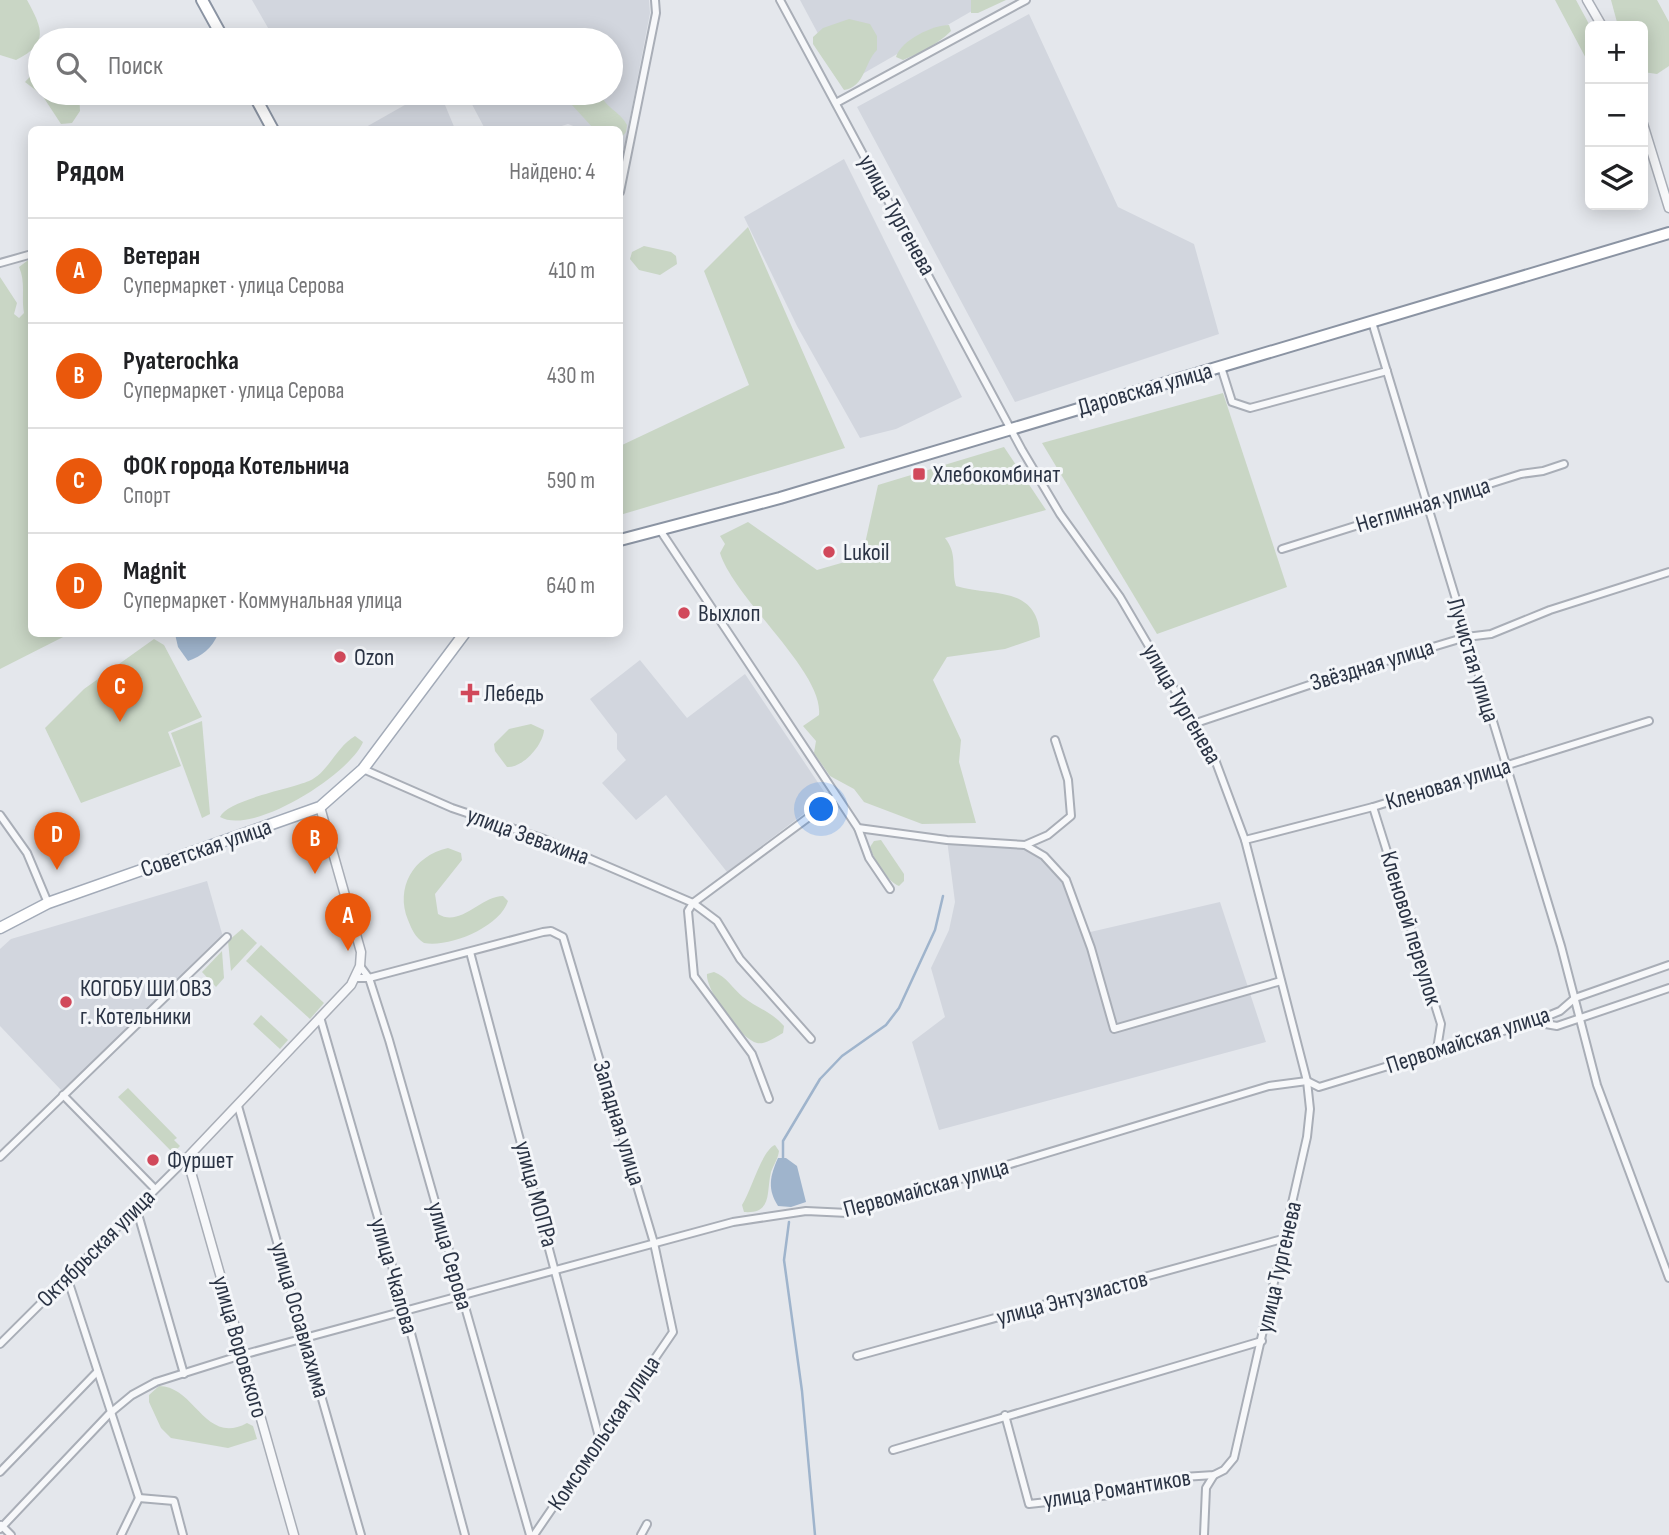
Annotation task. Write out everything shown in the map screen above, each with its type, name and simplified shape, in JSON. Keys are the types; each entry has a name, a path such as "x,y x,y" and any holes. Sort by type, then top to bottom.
{"highway":[{"path":"202,0 217,28"},
{"path":"259,105 271,126"},
{"name":"Даровская улица","path":"623,539 780,498 1669,233"}],"main road":[{"name":"Советская улица","path":"0,928 48,902 320,807 363,769 462,637"}],"street":[{"path":"623,177 656,13 655,0"},
{"name":"улица Тургенева","path":"780,0 1060,514 1120,597 1196,723 1228,790 1245,840 1307,1081 1310,1109 1307,1137 1286,1238 1234,1458 1224,1470 1214,1475"},
{"path":"836,103 1026,0"},
{"path":"1587,0 1599,21"},
{"path":"1648,140 1669,208"},
{"path":"0,263 28,255"},
{"name":"Лучистая улица","path":"1372,322 1576,998 1597,1085 1669,1278"},
{"path":"1221,366 1232,402 1250,408 1387,371"},
{"name":"Неглинная улица","path":"1282,549 1521,474 1564,464"},
{"path":"659,528 858,828 869,858 890,889"},
{"name":"Звёздная улица","path":"1196,723 1466,637 1491,634 1550,610 1669,572"},
{"name":"Кленовая улица","path":"1245,840 1373,807 1649,721"},
{"path":"858,828 947,841 1025,845 1048,835 1071,816 1068,780 1055,740"},
{"name":"улица Зевахина","path":"363,769 452,808 544,839 692,903 718,921 740,959 811,1039"},
{"path":"769,1099 752,1054 694,976 688,911 692,903 836,797"},
{"path":"320,807 361,952 360,966 369,978"},
{"name":"Кленовой переулок","path":"1373,807 1441,1024 1437,1049"},
{"path":"0,815 27,853 48,902"},
{"path":"1025,845 1044,856 1066,880 1091,948 1114,1028 1281,981"},
{"name":"Западная улица","path":"470,953 543,932 551,931 563,937 654,1243 673,1332"},
{"path":"0,1157 227,937"},
{"path":"355,978 369,978 470,953"},
{"name":"улица МОПРа","path":"470,953 557,1270 599,1437"},
{"name":"Первомайская улица","path":"1,1527 109,1414 132,1395 156,1382 461,1295 753,1218 806,1211 858,1211 1269,1086 1307,1081 1319,1087 1533,1022 1560,1011 1576,998 1669,965"},
{"name":"Октябрьская улица","path":"0,1344 238,1106 355,978 360,966"},
{"name":"улица Серова","path":"369,978 532,1535"},
{"path":"1533,1022 1558,1026 1669,988"},
{"name":"улица Чкалова","path":"320,1017 405,1311 465,1535"},
{"path":"63,1095 155,1189"},
{"name":"улица Осоавиахима","path":"238,1106 361,1535"},
{"name":"улица Воровского","path":"187,1158 294,1535"},
{"path":"136,1207 184,1374"},
{"name":"улица Энтузиастов","path":"857,1356 1286,1238"},
{"path":"66,1277 109,1414 139,1498 121,1535"},
{"name":"Комсомольская улица","path":"532,1535 673,1332"},
{"path":"893,1450 1262,1341"},
{"path":"0,1472 96,1373"},
{"name":"улица Романтиков","path":"1005,1415 1029,1504 1111,1495 1183,1477 1214,1475"},
{"path":"1203,1535 1206,1488 1214,1475"},
{"path":"139,1498 174,1501 183,1535"},
{"path":"642,1535 647,1524"},
{"path":"1,1527 11,1535"}],"shaded area":[{"path":"252,0 649,0 650,13 624,149 623,126 483,126 472,105 623,105 623,28 268,28"},
{"path":"800,0 991,0 845,84"},
{"path":"1029,14 1118,207 1194,244 1219,334 1015,402 857,107"},
{"path":"405,105 445,105 454,126 368,126"},
{"path":"844,159 962,397 896,429 860,438 797,326 744,217"},
{"path":"640,660 687,718 745,674 827,796 727,872 666,795 636,820 602,783 626,760 617,749 617,734 590,699"},
{"path":"947,840 1025,845 1044,856 1066,880 1086,933 1220,902 1266,1042 939,1130 912,1042 945,1017 931,968 949,930 955,902"},
{"name":"КОГОБУ ШИ ОВЗ г. Котельники","path":"207,881 223,937 62,1091 0,1026 0,949 11,939"}],"green space":[{"path":"0,0 27,0 39,28 28,28 28,53 16,60 0,55"},
{"path":"971,0 1006,0 978,13 971,13"},
{"path":"1555,0 1576,0 1587,21 1585,21 1585,57"},
{"path":"1611,0 1657,0 1669,22 1669,66 1657,74 1648,73 1648,21 1617,21"},
{"path":"849,19 870,24 877,36 877,50 856,84 844,90 813,44 813,37 823,28"},
{"path":"949,25 951,31 928,48 903,60 896,57 911,39"},
{"path":"49,105 80,105 80,111 72,123 61,124"},
{"path":"572,105 608,105 627,125 623,136 623,126 591,126"},
{"path":"748,227 845,448 623,514 623,445 749,385 704,271"},
{"path":"644,246 671,252 676,256 677,264 660,275 639,270 630,259 632,252"},
{"path":"28,260 28,637 63,637 0,669 0,277 17,303 14,314 19,318 24,313 19,267"},
{"path":"1223,393 1287,587 1157,634 1042,443"},
{"path":"1004,447 1046,510 945,538 952,550 956,586 1022,600 1031,608 1037,620 1040,637 1005,649 947,657 933,680 961,740 959,762 976,823 922,824 864,802 854,789 830,776 814,753 816,741 803,726 819,715 817,698 808,678 729,572 720,553 725,544 720,536 748,522 817,570 862,557 878,485"},
{"path":"154,639 164,645 202,717 168,732 181,766 81,803 45,728 84,689"},
{"path":"202,721 210,814 202,818 171,733"},
{"path":"531,724 544,730 540,742 525,760 507,767 495,751 494,744 509,729"},
{"path":"355,736 363,742 354,755 340,770 299,799 254,818 235,821 220,817 234,805 246,800 316,777"},
{"path":"881,840 904,874 904,881 899,886 886,875 870,847 874,841"},
{"path":"448,848 461,853 462,860 435,894 438,914 454,917 495,897 503,896 508,901 495,919 472,934 447,942 424,943 414,933 408,920 404,896 406,885 410,875 425,858"},
{"path":"242,929 257,943 231,971 228,941"},
{"path":"261,945 324,1003 310,1019 246,961"},
{"path":"222,951 224,978 216,987 202,972"},
{"path":"714,972 743,997 779,1021 784,1026 783,1033 757,1043 742,1033 725,1013 712,991 707,974"},
{"path":"261,1015 288,1040 280,1049 253,1024"},
{"path":"128,1088 177,1138 174,1140 180,1146 173,1153 118,1097"},
{"path":"775,1145 779,1151 771,1172 767,1200 760,1209 744,1212 742,1205 761,1162"},
{"path":"159,1386 182,1395 210,1421 221,1427 233,1428 247,1423 253,1426 257,1439 228,1448 171,1438 161,1428 149,1402 149,1395"}],"water":[{"path":"176,637 216,637 206,651 188,661 178,647"},
{"path":"778,1158 786,1158 797,1166 806,1202 791,1207 778,1206 772,1194 771,1182"}],"waterway":[{"path":"783,1160 783,1141 820,1079 842,1056 886,1025 899,1008 935,930 943,896"},
{"path":"789,1222 784,1260 802,1391 815,1535"}],"place":[{"name":"Хлебокомбинат","path":"919,474"},
{"name":"Lukoil","path":"829,552"},
{"name":"Выхлоп","path":"684,613"},
{"name":"Ozon","path":"340,657"},
{"name":"Лебедь","path":"470,693"},
{"name":"ФОК города Котельнича","path":"120,722"},
{"name":"Magnit","path":"57,870"},
{"name":"Pyaterochka","path":"315,874"},
{"name":"Ветеран","path":"348,951"},
{"name":"КОГОБУ ШИ ОВЗ г. Котельники","path":"66,1002"},
{"name":"Фуршет","path":"153,1160"}]}
